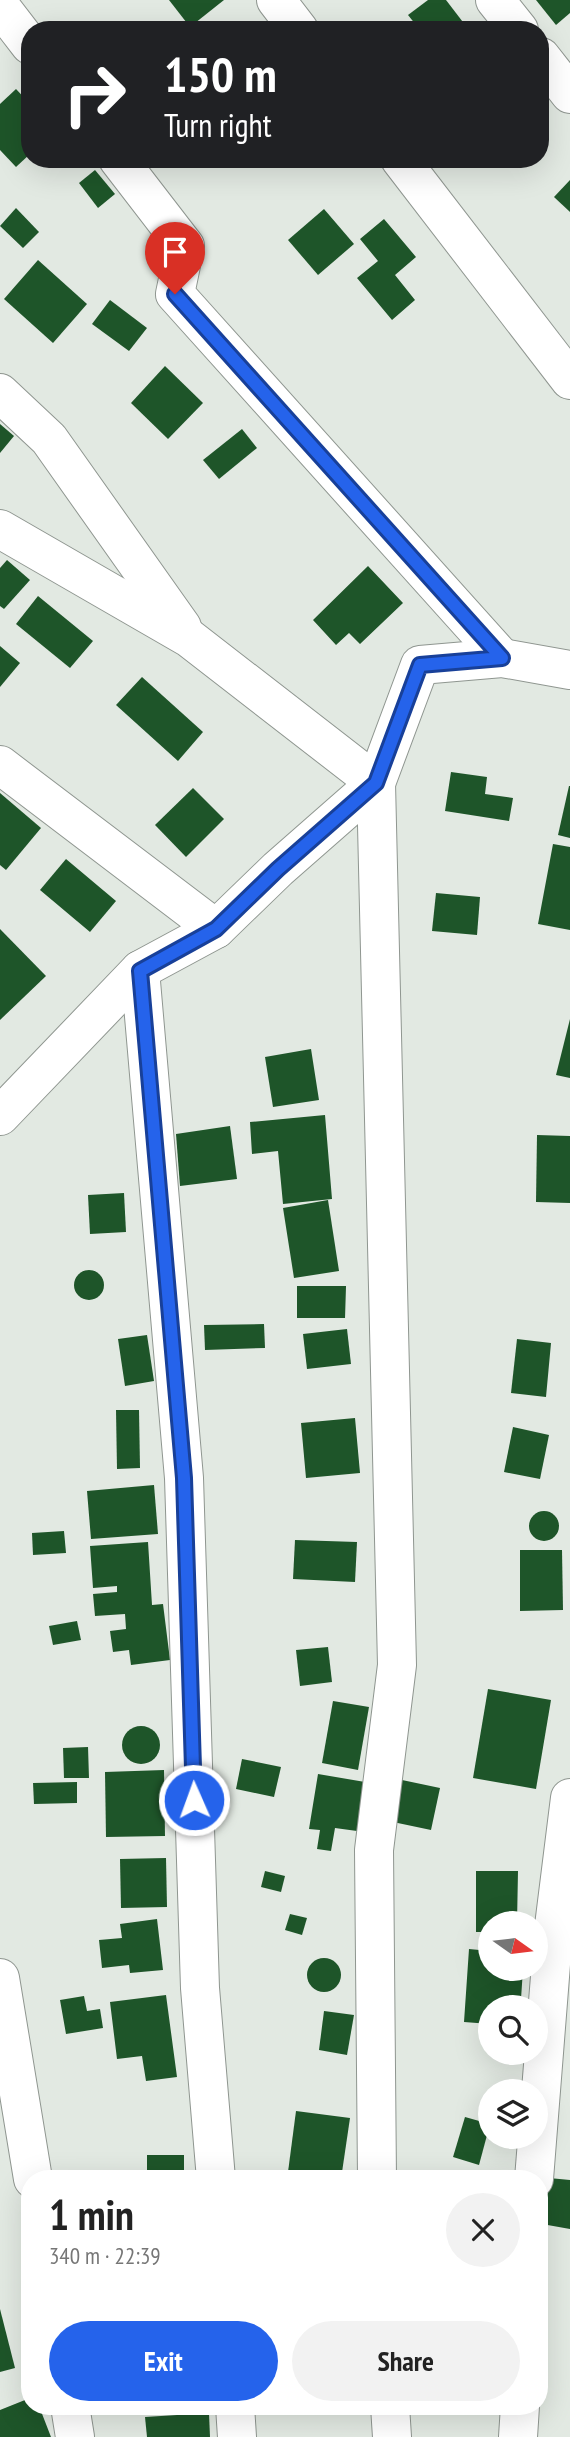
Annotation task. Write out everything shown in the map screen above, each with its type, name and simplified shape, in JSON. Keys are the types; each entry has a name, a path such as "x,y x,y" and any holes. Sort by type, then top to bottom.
{"street":[{"path":"276,0 292,21"},
{"path":"495,0 512,21"},
{"path":"0,6 21,33"},
{"path":"549,67 570,94"},
{"path":"125,168 185,246 175,294 502,658"},
{"path":"407,168 570,380"},
{"path":"0,393 48,439 189,638"},
{"path":"0,529 189,638 376,783"},
{"path":"377,2170 374,1850 397,1665 376,783 420,665 502,658 570,670"},
{"path":"0,765 216,929"},
{"path":"0,1116 140,971 216,929 278,869 376,783"},
{"path":"140,971 184,1478 200,1989 215,2170"},
{"path":"535,2170 554,1926 570,1798"},
{"path":"0,1978 32,2170"},
{"path":"71,2415 75,2437"},
{"path":"236,2415 237,2437"},
{"path":"391,2415 392,2437"},
{"path":"518,2437 519,2415"}],"building":[{"path":"169,0 224,0 198,21 185,21"},
{"path":"428,0 446,0 462,21 413,21 408,15"},
{"path":"536,0 570,0 570,13 556,25"},
{"path":"16,89 21,94 21,162 16,167 0,150 0,104"},
{"path":"95,170 115,194 98,208 79,183"},
{"path":"570,180 570,212 554,197"},
{"path":"16,208 39,232 23,248 0,226"},
{"path":"324,209 354,244 318,275 288,240"},
{"path":"384,219 416,257 395,275 415,300 392,320 357,278 378,261 360,239"},
{"path":"38,260 87,304 53,343 4,299"},
{"path":"110,300 147,328 129,351 92,324"},
{"path":"165,366 203,403 168,439 131,403"},
{"path":"0,424 14,436 0,453"},
{"path":"242,429 257,448 219,479 203,460"},
{"path":"7,560 30,580 4,609 0,606 0,568"},
{"path":"368,566 403,603 360,644 349,633 336,645 313,620"},
{"path":"38,596 93,641 70,668 16,624"},
{"path":"0,646 20,663 0,687"},
{"path":"142,677 203,732 178,761 116,705"},
{"path":"451,772 487,777 485,794 513,798 509,821 445,811"},
{"path":"570,786 570,838 558,835"},
{"path":"193,788 224,819 186,857 155,825"},
{"path":"0,793 41,828 6,870 0,865"},
{"path":"553,844 570,847 570,930 538,924"},
{"path":"66,859 116,901 90,932 40,890"},
{"path":"436,893 480,897 477,935 432,931"},
{"path":"0,929 46,976 0,1020"},
{"path":"570,1019 570,1078 556,1075"},
{"path":"311,1049 319,1100 273,1107 265,1057"},
{"path":"325,1115 332,1199 283,1204 278,1151 252,1154 250,1122"},
{"path":"230,1126 237,1179 180,1186 176,1134"},
{"path":"537,1135 570,1136 570,1203 536,1202"},
{"path":"124,1193 126,1232 90,1234 88,1195"},
{"path":"328,1200 339,1271 294,1278 283,1208"},
{"path":"89,1270 95,1271 103,1279 103,1291 95,1299 89,1300 83,1299 75,1291 74,1285 75,1279 83,1271"},
{"path":"297,1286 346,1286 345,1318 297,1318"},
{"path":"264,1324 265,1348 205,1350 204,1325"},
{"path":"347,1329 351,1364 307,1369 303,1334"},
{"path":"147,1335 154,1381 125,1386 118,1339"},
{"path":"517,1339 551,1343 546,1397 511,1393"},
{"path":"116,1410 139,1410 140,1468 117,1469"},
{"path":"355,1418 360,1473 306,1478 301,1423"},
{"path":"513,1427 549,1435 540,1479 504,1472"},
{"path":"154,1485 158,1534 91,1539 87,1491"},
{"path":"544,1511 550,1512 558,1520 558,1532 550,1540 544,1541 538,1540 530,1532 529,1526 530,1520 538,1512"},
{"path":"64,1531 66,1553 33,1555 32,1533"},
{"path":"295,1540 357,1542 355,1582 293,1579"},
{"path":"148,1542 152,1605 163,1604 170,1660 131,1665 129,1650 113,1652 110,1631 126,1629 125,1614 95,1616 93,1594 117,1592 117,1586 93,1588 90,1546"},
{"path":"520,1550 562,1550 563,1610 520,1611"},
{"path":"77,1621 81,1640 53,1645 49,1626"},
{"path":"328,1647 332,1682 300,1686 296,1650"},
{"path":"488,1689 551,1700 536,1789 473,1778"},
{"path":"333,1701 369,1707 358,1770 322,1763"},
{"path":"141,1726 154,1732 160,1745 154,1758 141,1764 128,1758 122,1745 128,1732"},
{"path":"88,1747 89,1778 64,1778 63,1748"},
{"path":"242,1759 281,1767 274,1797 236,1789"},
{"path":"164,1770 165,1836 106,1837 105,1772"},
{"path":"318,1774 365,1782 357,1831 335,1828 331,1851 317,1849 320,1830 309,1829"},
{"path":"402,1780 440,1788 431,1830 393,1822"},
{"path":"77,1782 77,1803 34,1804 33,1783"},
{"path":"166,1858 167,1907 121,1908 120,1859"},
{"path":"265,1871 285,1876 281,1892 261,1887"},
{"path":"476,1871 518,1871 517,1911 478,1911 476,1932"},
{"path":"290,1914 307,1918 302,1935 285,1930"},
{"path":"157,1919 163,1970 130,1973 129,1965 102,1968 99,1940 122,1938 120,1924"},
{"path":"469,1949 478,1950 478,1981 522,1981 521,1995 478,1995 478,2023 464,2022"},
{"path":"324,1958 336,1963 341,1975 336,1987 324,1992 312,1987 307,1975 312,1963"},
{"path":"166,1995 177,2077 146,2081 142,2056 117,2059 110,2002"},
{"path":"84,1996 87,2011 100,2009 103,2028 66,2034 60,2000"},
{"path":"324,2011 354,2015 347,2055 319,2050"},
{"path":"296,2111 350,2118 342,2170 288,2170"},
{"path":"465,2117 478,2121 478,2149 483,2149 479,2165 453,2157"},
{"path":"147,2155 184,2155 184,2170 147,2170"},
{"path":"549,2178 570,2180 570,2229 548,2225"},
{"path":"0,2309 15,2368 0,2372"},
{"path":"21,2402 21,2415 42,2415 51,2437 0,2437 0,2410"},
{"path":"209,2415 210,2437 147,2437 145,2417"}],"route":[{"path":"175,294 502,658 420,665 376,783 278,869 216,929 140,971 184,1478 194,1800"}]}
